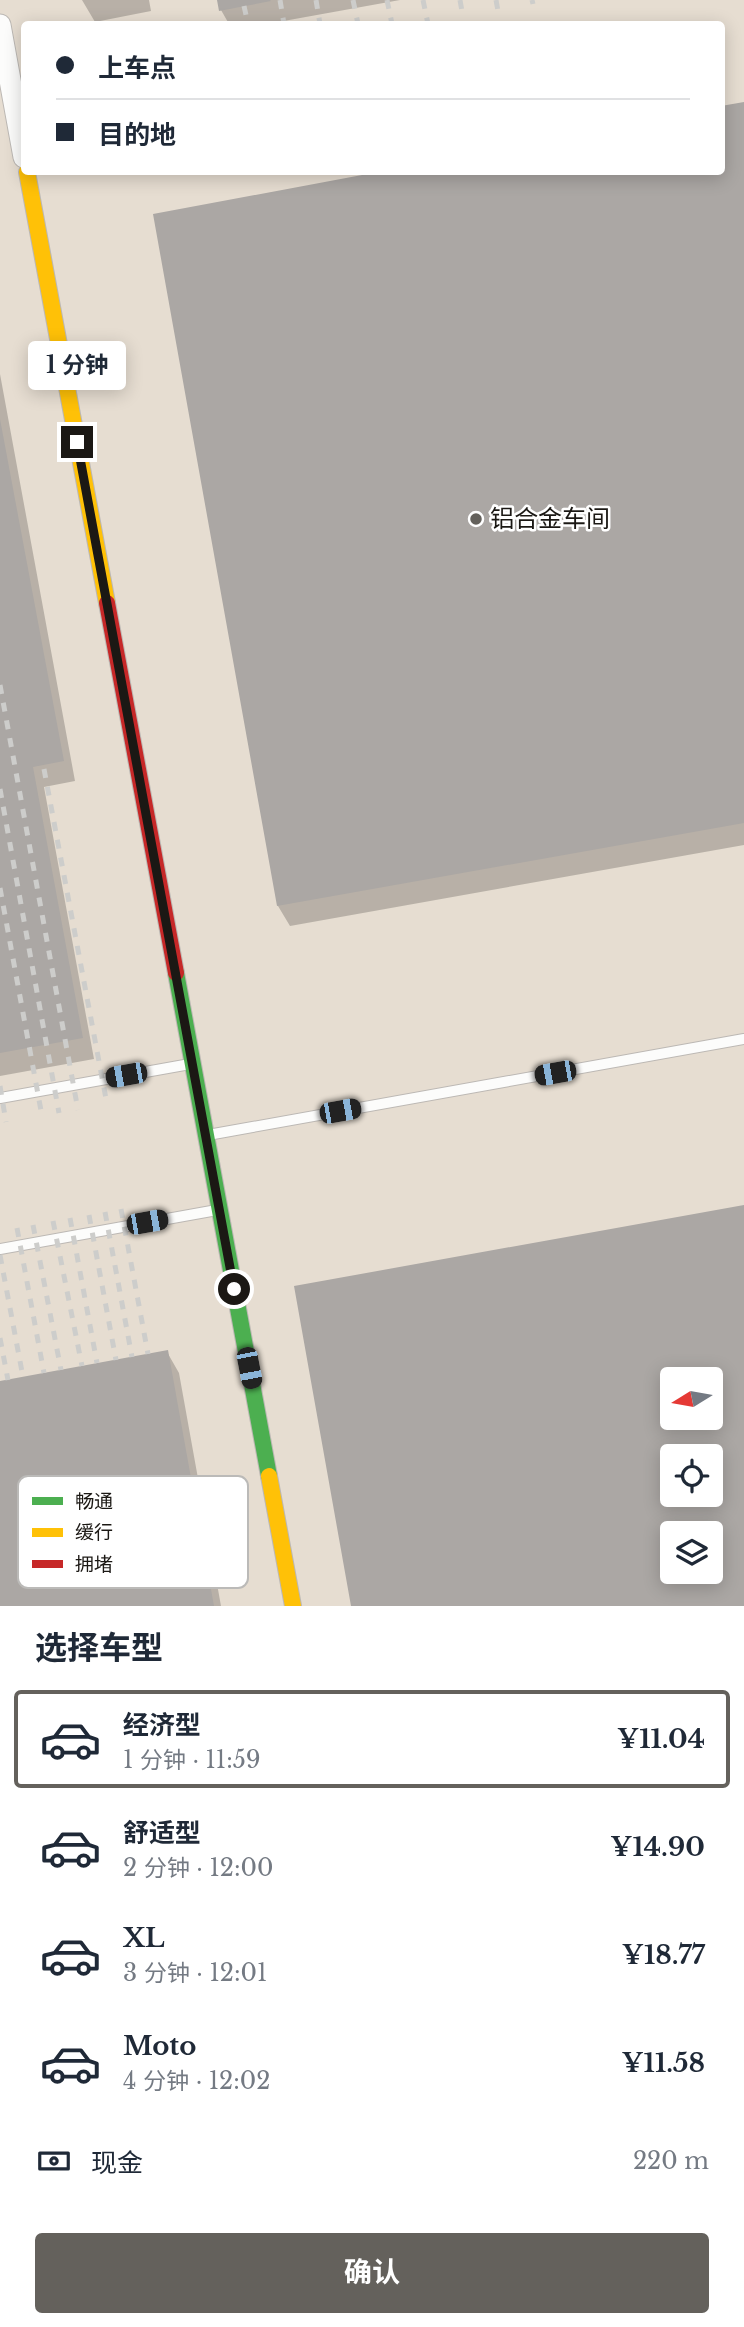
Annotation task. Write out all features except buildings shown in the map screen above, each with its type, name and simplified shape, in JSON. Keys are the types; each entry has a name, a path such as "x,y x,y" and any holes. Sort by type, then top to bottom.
{"street":[{"path":"0,25 21,140"},
{"path":"28,175 293,1606"}],"lane":[{"path":"205,1135 744,1039"},
{"path":"0,1098 192,1063"},
{"path":"0,1249 219,1209"}],"shaded area":[{"path":"0,0 744,0 744,1606 0,1606"}],"railway":[{"path":"280,0 284,21"},
{"path":"316,0 320,21"},
{"path":"353,0 357,21"},
{"path":"387,0 391,21"},
{"path":"423,0 427,21"},
{"path":"460,0 463,17"},
{"path":"496,0 498,11"},
{"path":"532,0 533,4"},
{"path":"244,6 247,21"},
{"path":"0,685 78,1110"},
{"path":"44,769 107,1104"},
{"path":"0,789 59,1113"},
{"path":"0,888 42,1116"},
{"path":"0,1086 6,1122"},
{"path":"121,1209 148,1354"},
{"path":"105,1212 132,1357"},
{"path":"89,1215 116,1360"},
{"path":"70,1218 97,1363"},
{"path":"53,1221 82,1366"},
{"path":"33,1225 61,1370"},
{"path":"17,1228 44,1373"},
{"path":"0,1255 23,1377"},
{"path":"0,1338 8,1380"}],"traffic: fast":[{"path":"176,973 269,1476"}],"traffic: slow":[{"path":"28,175 107,603"},
{"path":"269,1476 293,1606"}],"traffic: jam":[{"path":"107,603 176,973"}],"place":[{"name":"铝合金车间","path":"476,519"}],"route":[{"path":"77,442 234,1289"}]}
